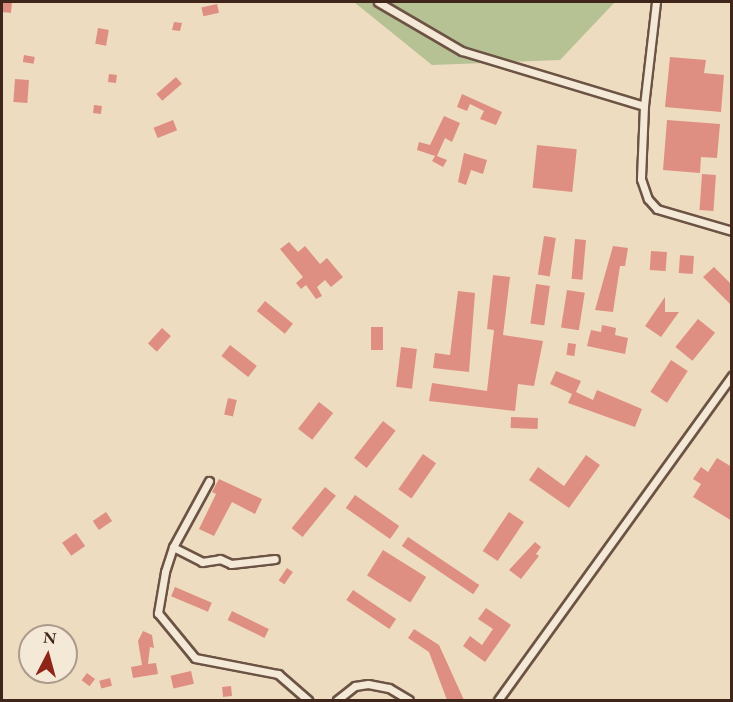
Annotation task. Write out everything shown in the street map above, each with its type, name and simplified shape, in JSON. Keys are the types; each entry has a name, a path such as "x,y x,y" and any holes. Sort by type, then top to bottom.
{"street":[{"path":"378,2 462,51 644,106"},
{"path":"656,2 644,106 641,179 648,199 666,212 732,231"},
{"path":"498,700 732,376"},
{"path":"209,481 173,547 158,614 195,658 278,674 308,700"},
{"path":"173,547 202,562 275,559"},
{"path":"337,700 355,686 368,684 389,688 409,700"}],"green space":[{"path":"354,2 615,2 560,60 432,65"}],"building":[{"path":"2,2 12,2 11,13 2,12"},
{"path":"217,4 219,13 203,16 201,8"},
{"path":"174,22 182,23 180,31 172,30"},
{"path":"98,28 109,30 106,46 95,44"},
{"path":"24,55 35,57 34,64 23,62"},
{"path":"670,57 706,60 704,73 724,75 721,112 665,107"},
{"path":"109,74 117,75 116,83 108,82"},
{"path":"176,77 182,84 162,101 156,94"},
{"path":"15,79 29,80 27,103 13,102"},
{"path":"462,94 502,112 496,125 480,119 484,111 470,104 467,111 457,107"},
{"path":"94,105 102,106 101,114 93,113"},
{"path":"444,116 460,123 452,142 445,138 437,156 447,160 443,167 432,161 435,156 417,150 419,142 430,145"},
{"path":"173,120 177,130 158,138 154,128"},
{"path":"667,120 720,124 717,158 701,157 700,173 663,170"},
{"path":"537,145 577,149 572,192 533,188"},
{"path":"464,153 487,160 483,174 471,170 466,185 458,182"},
{"path":"702,174 716,175 713,211 699,210"},
{"path":"544,236 556,238 550,276 538,275"},
{"path":"575,239 586,240 582,280 572,279"},
{"path":"289,242 298,252 305,246 320,264 327,258 343,277 331,287 325,280 317,287 322,296 316,299 306,285 301,289 296,283 303,277 280,249"},
{"path":"613,246 628,248 625,266 620,266 613,312 595,310"},
{"path":"651,251 667,252 666,271 650,270"},
{"path":"680,255 694,256 693,274 679,273"},
{"path":"714,267 732,285 732,306 703,277"},
{"path":"493,275 510,277 503,335 543,341 534,386 518,384 515,411 429,401 432,383 487,391 494,330 487,329"},
{"path":"536,284 550,286 544,326 530,324"},
{"path":"567,290 585,293 579,330 561,328"},
{"path":"458,291 475,293 469,372 433,368 435,353 450,355"},
{"path":"665,297 665,312 679,312 661,337 645,326"},
{"path":"265,301 293,324 285,334 257,311"},
{"path":"698,319 715,333 692,361 675,347"},
{"path":"602,325 616,328 615,335 628,338 625,354 587,346 591,330 601,332"},
{"path":"371,327 383,327 383,350 371,350"},
{"path":"162,328 171,336 157,352 148,344"},
{"path":"568,343 576,344 574,356 567,355"},
{"path":"230,345 257,366 248,377 221,356"},
{"path":"401,347 417,349 412,389 396,387"},
{"path":"671,360 688,371 667,403 650,392"},
{"path":"556,371 581,381 576,392 593,400 597,390 642,409 635,427 568,403 572,394 550,384"},
{"path":"228,398 237,400 233,417 224,415"},
{"path":"319,402 333,413 312,440 298,429"},
{"path":"511,417 538,418 538,429 511,428"},
{"path":"383,421 396,431 367,468 354,458"},
{"path":"423,454 436,463 411,498 398,489"},
{"path":"586,455 600,465 569,508 529,480 538,467 564,486"},
{"path":"717,458 732,467 732,521 693,497 701,484 693,479 701,467 708,472"},
{"path":"219,479 262,499 255,514 232,502 214,536 199,529 216,494 212,492"},
{"path":"325,487 336,496 303,537 292,528"},
{"path":"355,495 399,526 390,539 346,508"},
{"path":"106,512 112,521 99,530 93,521"},
{"path":"509,512 524,522 498,561 483,551"},
{"path":"76,533 85,546 71,556 62,543"},
{"path":"408,537 479,585 473,594 402,546"},
{"path":"535,542 541,547 536,554 539,556 521,579 509,570"},
{"path":"383,550 426,577 410,602 367,575"},
{"path":"287,568 293,572 284,584 279,580"},
{"path":"175,587 212,603 208,612 171,596"},
{"path":"353,590 396,619 389,629 346,600"},
{"path":"486,608 511,625 485,662 463,646 470,636 482,645 493,629 478,619"},
{"path":"232,611 269,629 264,638 228,620"},
{"path":"414,629 439,645 464,700 447,700 429,652 408,638"},
{"path":"143,631 152,635 154,648 150,647 148,664 156,663 158,674 133,678 131,667 142,665 138,641"},
{"path":"191,671 194,684 173,688 171,676"},
{"path":"87,673 95,679 90,686 82,680"},
{"path":"110,678 112,686 101,688 99,681"},
{"path":"231,686 232,696 223,697 222,687"}]}
